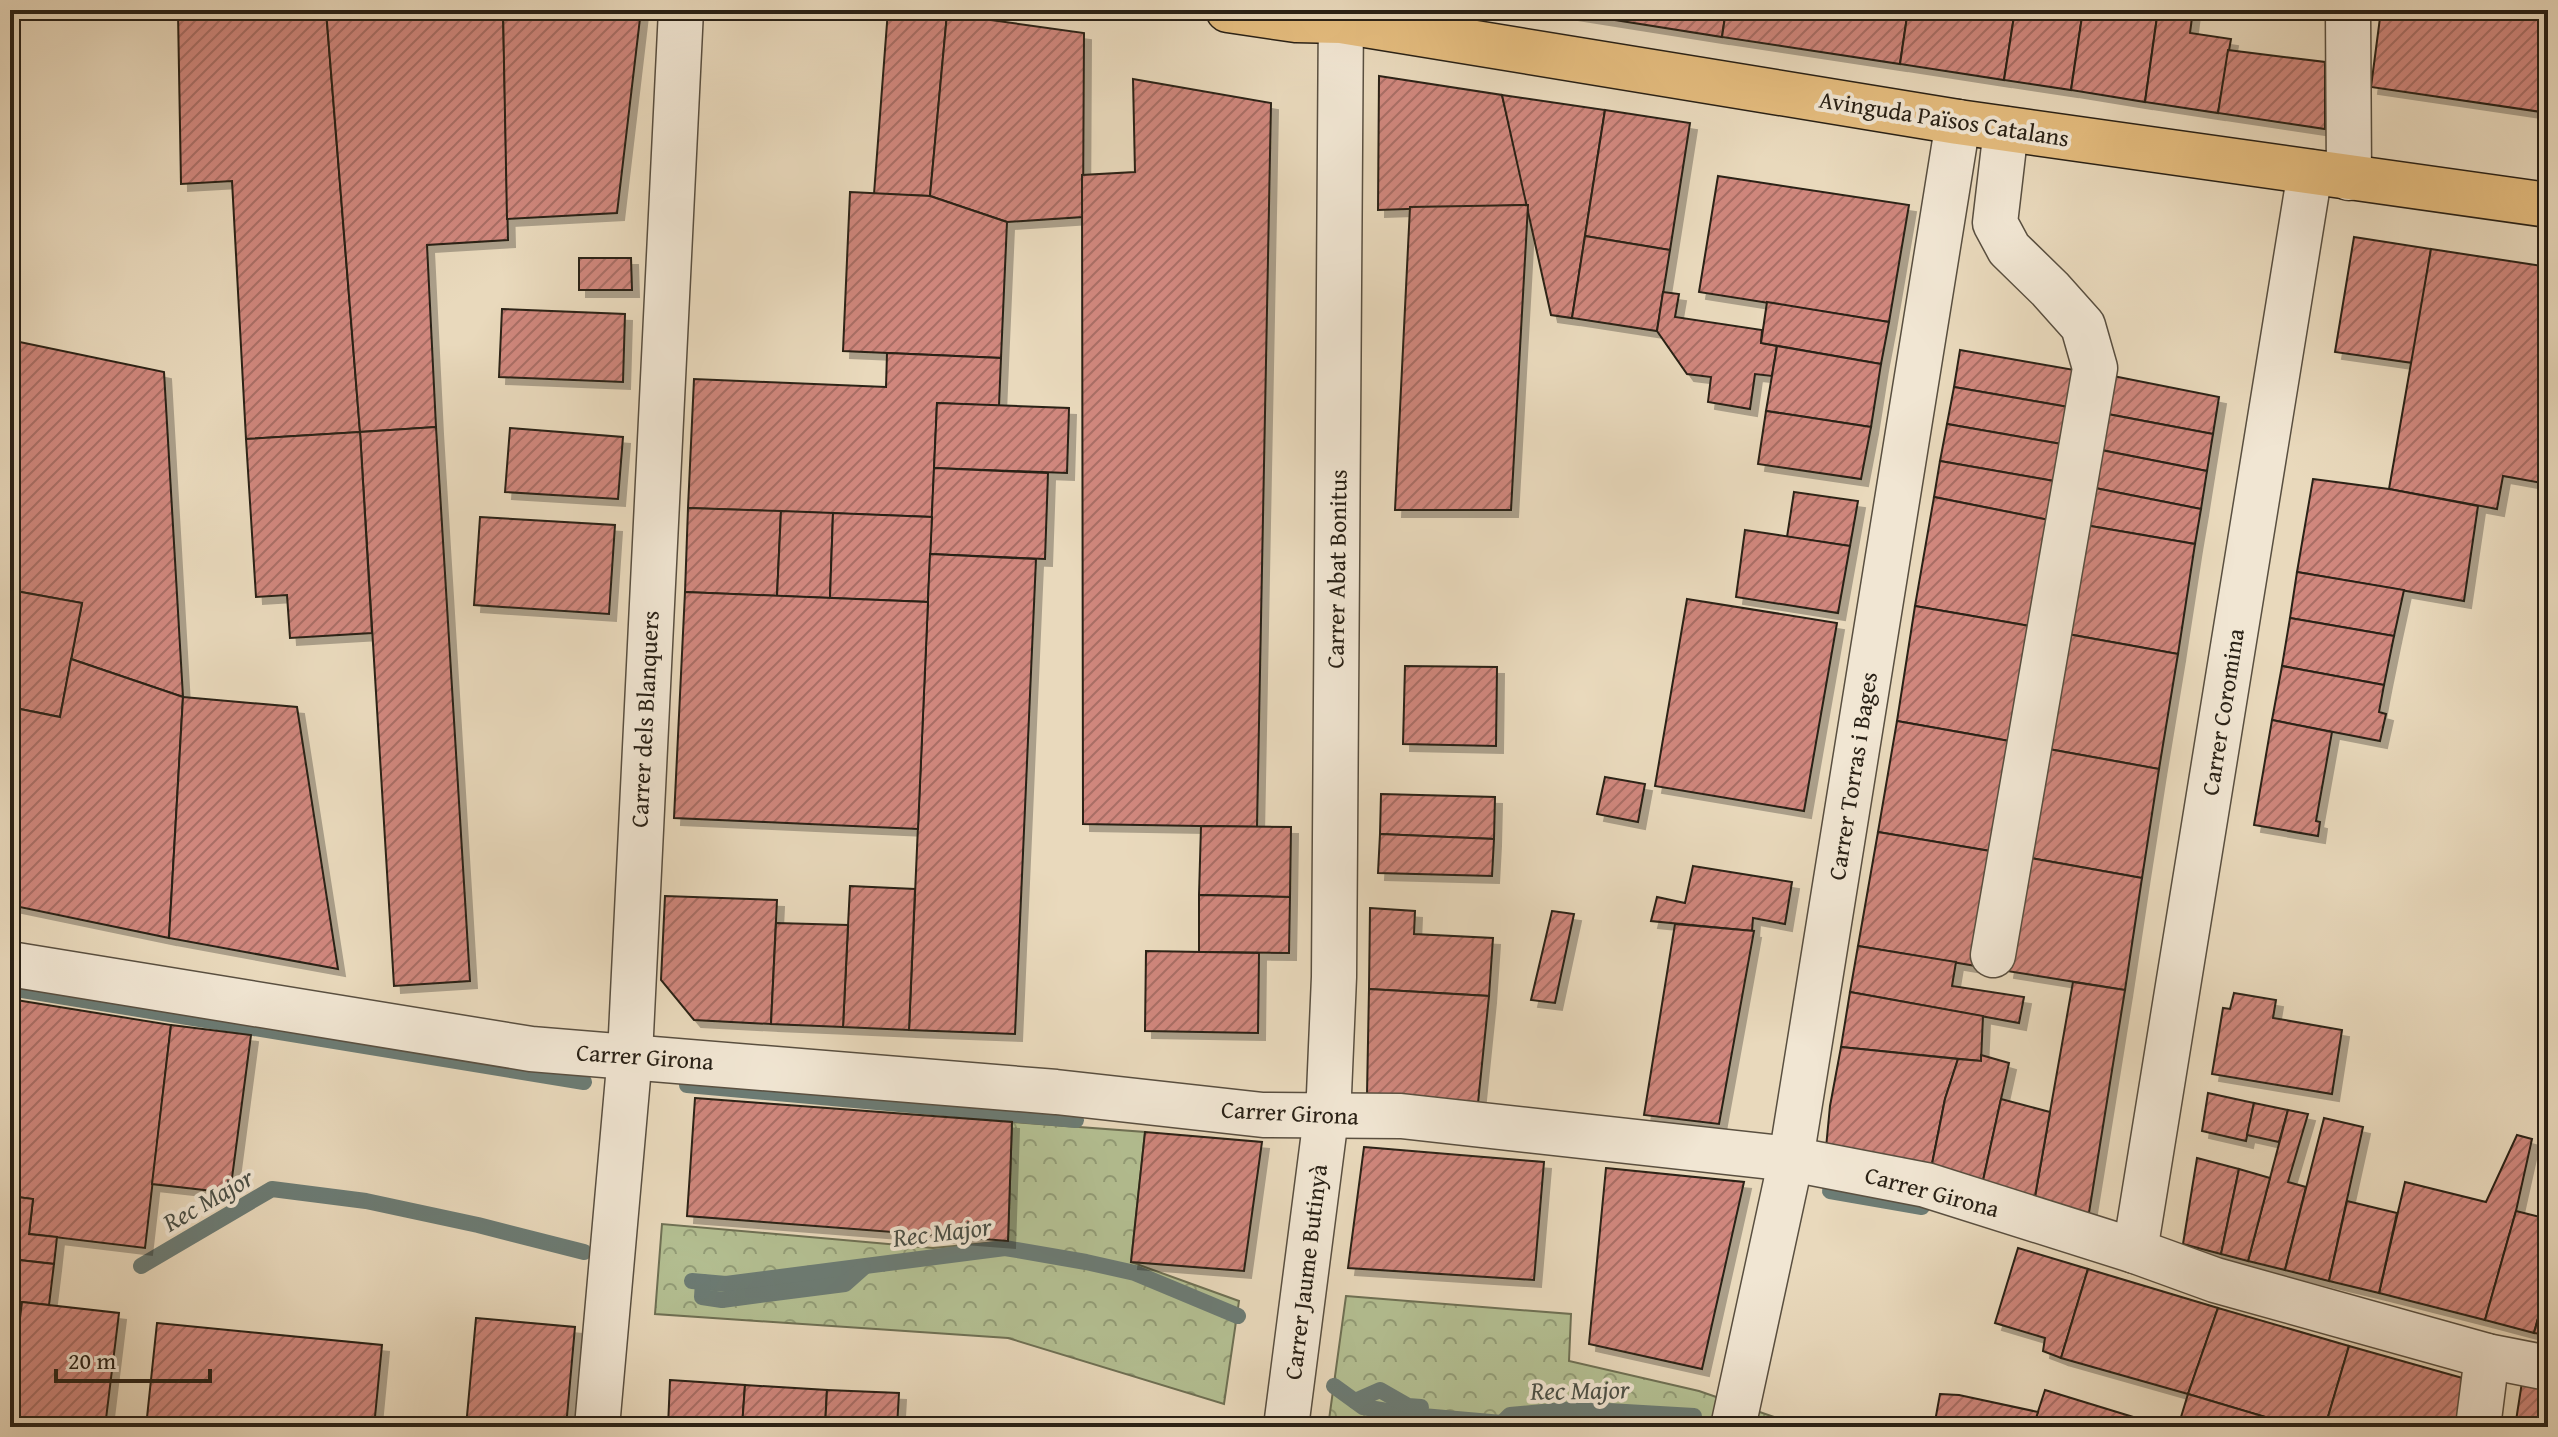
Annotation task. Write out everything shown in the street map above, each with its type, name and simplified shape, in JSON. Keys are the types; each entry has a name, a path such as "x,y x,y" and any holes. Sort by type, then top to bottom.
{"main road":[{"name":"Avinguda Països Catalans","path":"1228,10 1296,20 1335,14 1958,122 2548,205"}],"street":[{"name":"Carrer dels Blanquers","path":"597,1427 630,1055 681,10"},
{"name":"Carrer Coromina","path":"2135,1251 2329,175 2348,10"},
{"name":"Carrer Abat Bonitus","path":"1325,1117 1329,1094 1334,977 1335,14"},
{"name":"Carrer Torras i Bages","path":"1733,1427 1791,1159 1958,122"},
{"path":"1993,955 2095,368 2083,326 2009,249 1995,223 2006,129"},
{"name":"Carrer Girona","path":"10,964 531,1049 1056,1092 1263,1115 1401,1116 1791,1159 1926,1185 2135,1251 2215,1280 2487,1356 2548,1368"},
{"name":"Carrer Jaume Butinyà","path":"1286,1427 1325,1117"},
{"path":"2478,1427 2487,1356"}],"green space":[{"path":"1012,1122 1145,1132 1131,1262 1239,1301 1224,1404 1008,1338 655,1314 662,1224 933,1248 1008,1241"},
{"path":"1346,1296 1571,1314 1569,1361 1699,1391 1774,1417 1897,1427 1328,1427"}],"building":[{"path":"178,10 241,10 178,13"},
{"path":"326,10 360,432 246,439 232,181 181,184 178,13"},
{"path":"326,10 503,10 508,240 427,245 436,427 360,432"},
{"path":"503,10 641,10 617,213 507,219"},
{"path":"888,10 947,14 930,196 874,194"},
{"path":"1552,10 1726,10 1722,37"},
{"path":"1726,10 1908,10 1900,64 1722,37"},
{"path":"1908,10 2015,10 2004,80 1900,64"},
{"path":"2015,10 2083,10 2071,90 2004,80"},
{"path":"2083,10 2158,10 2145,102 2071,90"},
{"path":"2158,10 2193,10 2190,33 2231,39 2218,113 2145,102"},
{"path":"2381,10 2548,10 2548,113 2371,87"},
{"path":"947,14 1084,33 1083,217 1007,222 930,196"},
{"path":"2228,50 2325,62 2325,129 2218,113"},
{"path":"1379,76 1502,95 1528,205 1378,210"},
{"path":"1133,79 1271,103 1257,827 1083,824 1082,175 1135,172"},
{"path":"1502,95 1605,110 1572,318 1551,315"},
{"path":"1605,110 1690,123 1670,250 1585,236"},
{"path":"1718,176 1909,205 1889,322 1699,292"},
{"path":"850,192 930,196 1007,222 1001,358 843,351"},
{"path":"1528,205 1511,510 1395,510 1410,207"},
{"path":"1585,236 1670,250 1657,331 1572,318"},
{"path":"2354,237 2431,249 2413,363 2335,352"},
{"path":"2431,249 2548,267 2548,484 2503,476 2497,509 2389,489"},
{"path":"579,258 631,258 632,290 579,290"},
{"path":"1663,292 1679,294 1675,317 1762,330 1761,343 1777,346 1772,376 1755,374 1750,409 1708,402 1711,377 1687,374 1657,331"},
{"path":"1767,302 1889,322 1881,364 1761,343"},
{"path":"502,309 625,314 623,382 499,377"},
{"path":"10,340 164,372 183,697 71,659 82,603 10,590"},
{"path":"1777,346 1881,364 1871,427 1766,411"},
{"path":"1960,350 2080,371 2074,408 1954,387"},
{"path":"887,353 1001,358 999,406 937,403 932,517 688,508 694,379 886,387"},
{"path":"2103,374 2219,397 2213,434 2097,412"},
{"path":"1954,387 2074,408 2067,445 1947,424"},
{"path":"937,403 1069,408 1067,473 934,468"},
{"path":"1766,411 1871,427 1861,479 1758,464"},
{"path":"2097,412 2213,434 2207,471 2091,448"},
{"path":"1947,424 2067,445 2060,482 1940,461"},
{"path":"436,427 470,981 394,986 360,432"},
{"path":"510,428 623,437 618,499 505,492"},
{"path":"360,432 372,633 290,638 287,595 256,597 246,439"},
{"path":"2091,448 2207,471 2201,509 2085,486"},
{"path":"1940,461 2060,482 2054,521 1934,497"},
{"path":"934,468 1048,473 1045,559 930,554"},
{"path":"2313,479 2389,489 2478,506 2464,601 2297,572"},
{"path":"2085,486 2201,509 2195,544 2079,524"},
{"path":"1794,492 1858,501 1850,546 1787,537"},
{"path":"1934,497 2054,521 2035,627 1915,606"},
{"path":"688,508 781,511 777,596 685,592"},
{"path":"781,511 833,513 830,598 777,596"},
{"path":"833,513 932,517 928,602 830,598"},
{"path":"480,517 615,525 609,614 474,605"},
{"path":"2079,524 2195,544 2178,654 2062,633"},
{"path":"1745,530 1850,546 1838,613 1736,597"},
{"path":"930,554 1036,559 1015,1034 909,1030"},
{"path":"2297,572 2404,590 2394,636 2290,618"},
{"path":"10,590 82,603 60,717 10,707"},
{"path":"685,592 928,602 918,829 674,818"},
{"path":"1687,599 1837,623 1804,811 1655,786"},
{"path":"1915,606 2035,627 2015,742 1897,721"},
{"path":"2290,618 2394,636 2384,685 2282,666"},
{"path":"2062,633 2178,654 2159,769 2043,748"},
{"path":"71,659 183,697 169,938 10,905 10,707 60,717"},
{"path":"1405,666 1497,667 1496,746 1403,744"},
{"path":"2282,666 2384,685 2379,712 2386,714 2380,741 2272,720"},
{"path":"183,697 297,707 338,969 169,938"},
{"path":"2272,720 2332,732 2316,821 2320,822 2318,836 2254,825"},
{"path":"1897,721 2015,742 1996,852 1878,832"},
{"path":"2043,748 2159,769 2142,878 2025,857"},
{"path":"1605,777 1645,784 1638,822 1597,814"},
{"path":"1381,794 1495,797 1494,839 1380,834"},
{"path":"1201,826 1291,827 1290,897 1199,895"},
{"path":"1878,832 1996,852 1976,966 1858,946"},
{"path":"1380,834 1494,839 1492,876 1378,873"},
{"path":"2025,857 2142,878 2125,990 2007,971"},
{"path":"1693,866 1792,882 1785,924 1753,918 1752,931 1651,921 1657,897 1685,903"},
{"path":"850,886 915,889 909,1030 843,1027"},
{"path":"1199,895 1290,897 1289,953 1199,952"},
{"path":"665,896 777,900 771,1024 694,1020 661,980"},
{"path":"1370,908 1415,911 1414,934 1493,938 1489,996 1369,989"},
{"path":"1552,911 1574,914 1555,1003 1531,1000"},
{"path":"776,923 848,925 843,1027 771,1024"},
{"path":"1675,924 1754,931 1719,1124 1644,1115"},
{"path":"1858,946 1956,962 1952,986 2024,997 2019,1023 1850,992"},
{"path":"1146,951 1259,953 1258,1033 1145,1031"},
{"path":"2073,982 2125,990 2088,1219 2034,1202"},
{"path":"1369,989 1489,996 1478,1103 1367,1095"},
{"path":"1850,992 1983,1016 1981,1061 1841,1047"},
{"path":"2234,993 2276,1000 2273,1018 2342,1030 2332,1094 2212,1074 2223,1008 2230,1009"},
{"path":"10,999 171,1025 145,1248 29,1234 33,1199 10,1196"},
{"path":"171,1025 251,1035 230,1193 152,1184"},
{"path":"1841,1047 1958,1059 1945,1099 1931,1169 1826,1148"},
{"path":"1981,1055 2009,1063 1982,1185 1931,1169 1945,1099 1958,1059 1981,1061"},
{"path":"2208,1093 2254,1103 2246,1141 2202,1131"},
{"path":"695,1098 1012,1122 1008,1241 687,1216"},
{"path":"2001,1099 2050,1112 2034,1202 1982,1185"},
{"path":"2254,1103 2288,1110 2279,1142 2247,1135"},
{"path":"2288,1110 2308,1114 2288,1182 2306,1187 2285,1270 2248,1261"},
{"path":"2324,1118 2363,1127 2329,1281 2285,1270"},
{"path":"1145,1132 1262,1142 1244,1271 1131,1262"},
{"path":"2517,1135 2532,1139 2516,1211 2485,1320 2379,1293 2405,1182 2486,1202"},
{"path":"1364,1147 1544,1162 1534,1280 1348,1268"},
{"path":"2197,1158 2239,1169 2221,1254 2183,1244"},
{"path":"1606,1168 1744,1182 1702,1369 1589,1344"},
{"path":"2239,1169 2270,1178 2248,1261 2221,1254"},
{"path":"10,1196 33,1199 29,1234 57,1237 54,1264 10,1259"},
{"path":"2347,1201 2397,1213 2379,1293 2329,1281"},
{"path":"2516,1211 2548,1219 2548,1282 2534,1333 2485,1320"},
{"path":"2018,1248 2088,1269 2061,1358 2043,1351 2045,1338 1995,1323"},
{"path":"10,1259 54,1264 49,1305 22,1302 10,1398"},
{"path":"2088,1269 2218,1308 2188,1394 2061,1358"},
{"path":"2548,1282 2548,1335 2534,1333"},
{"path":"22,1302 119,1313 105,1427 10,1427 10,1398"},
{"path":"2218,1308 2349,1346 2325,1427 2299,1427 2188,1394"},
{"path":"476,1318 575,1327 566,1427 466,1427"},
{"path":"157,1323 382,1345 374,1427 146,1427"},
{"path":"2349,1346 2466,1379 2459,1427 2325,1427"},
{"path":"670,1380 745,1385 742,1427 668,1427"},
{"path":"2522,1382 2548,1385 2548,1427 2515,1427"},
{"path":"745,1385 827,1390 825,1427 742,1427"},
{"path":"827,1390 899,1393 897,1427 825,1427"},
{"path":"2045,1390 2166,1427 2033,1427"},
{"path":"1940,1394 1959,1395 2038,1412 2033,1427 1934,1427"},
{"path":"2188,1394 2299,1427 2178,1427"}],"waterway":[{"path":"10,988 584,1082"},
{"path":"687,1085 1076,1120"},
{"name":"Rec Major","path":"141,1266 272,1189 366,1201 584,1252"},
{"path":"1830,1191 1922,1207"},
{"name":"Rec Major","path":"692,1281 726,1284 1005,1248 1135,1273 1238,1316"},
{"path":"703,1282 702,1297 722,1300 845,1284 863,1268"},
{"name":"Rec Major","path":"1334,1386 1363,1407 1411,1415 1502,1423 1510,1415 1574,1409 1694,1416"},
{"path":"1355,1401 1380,1390 1408,1406 1421,1407"},
{"name":"Rec Major","path":"1771,1424 1807,1427"}]}
